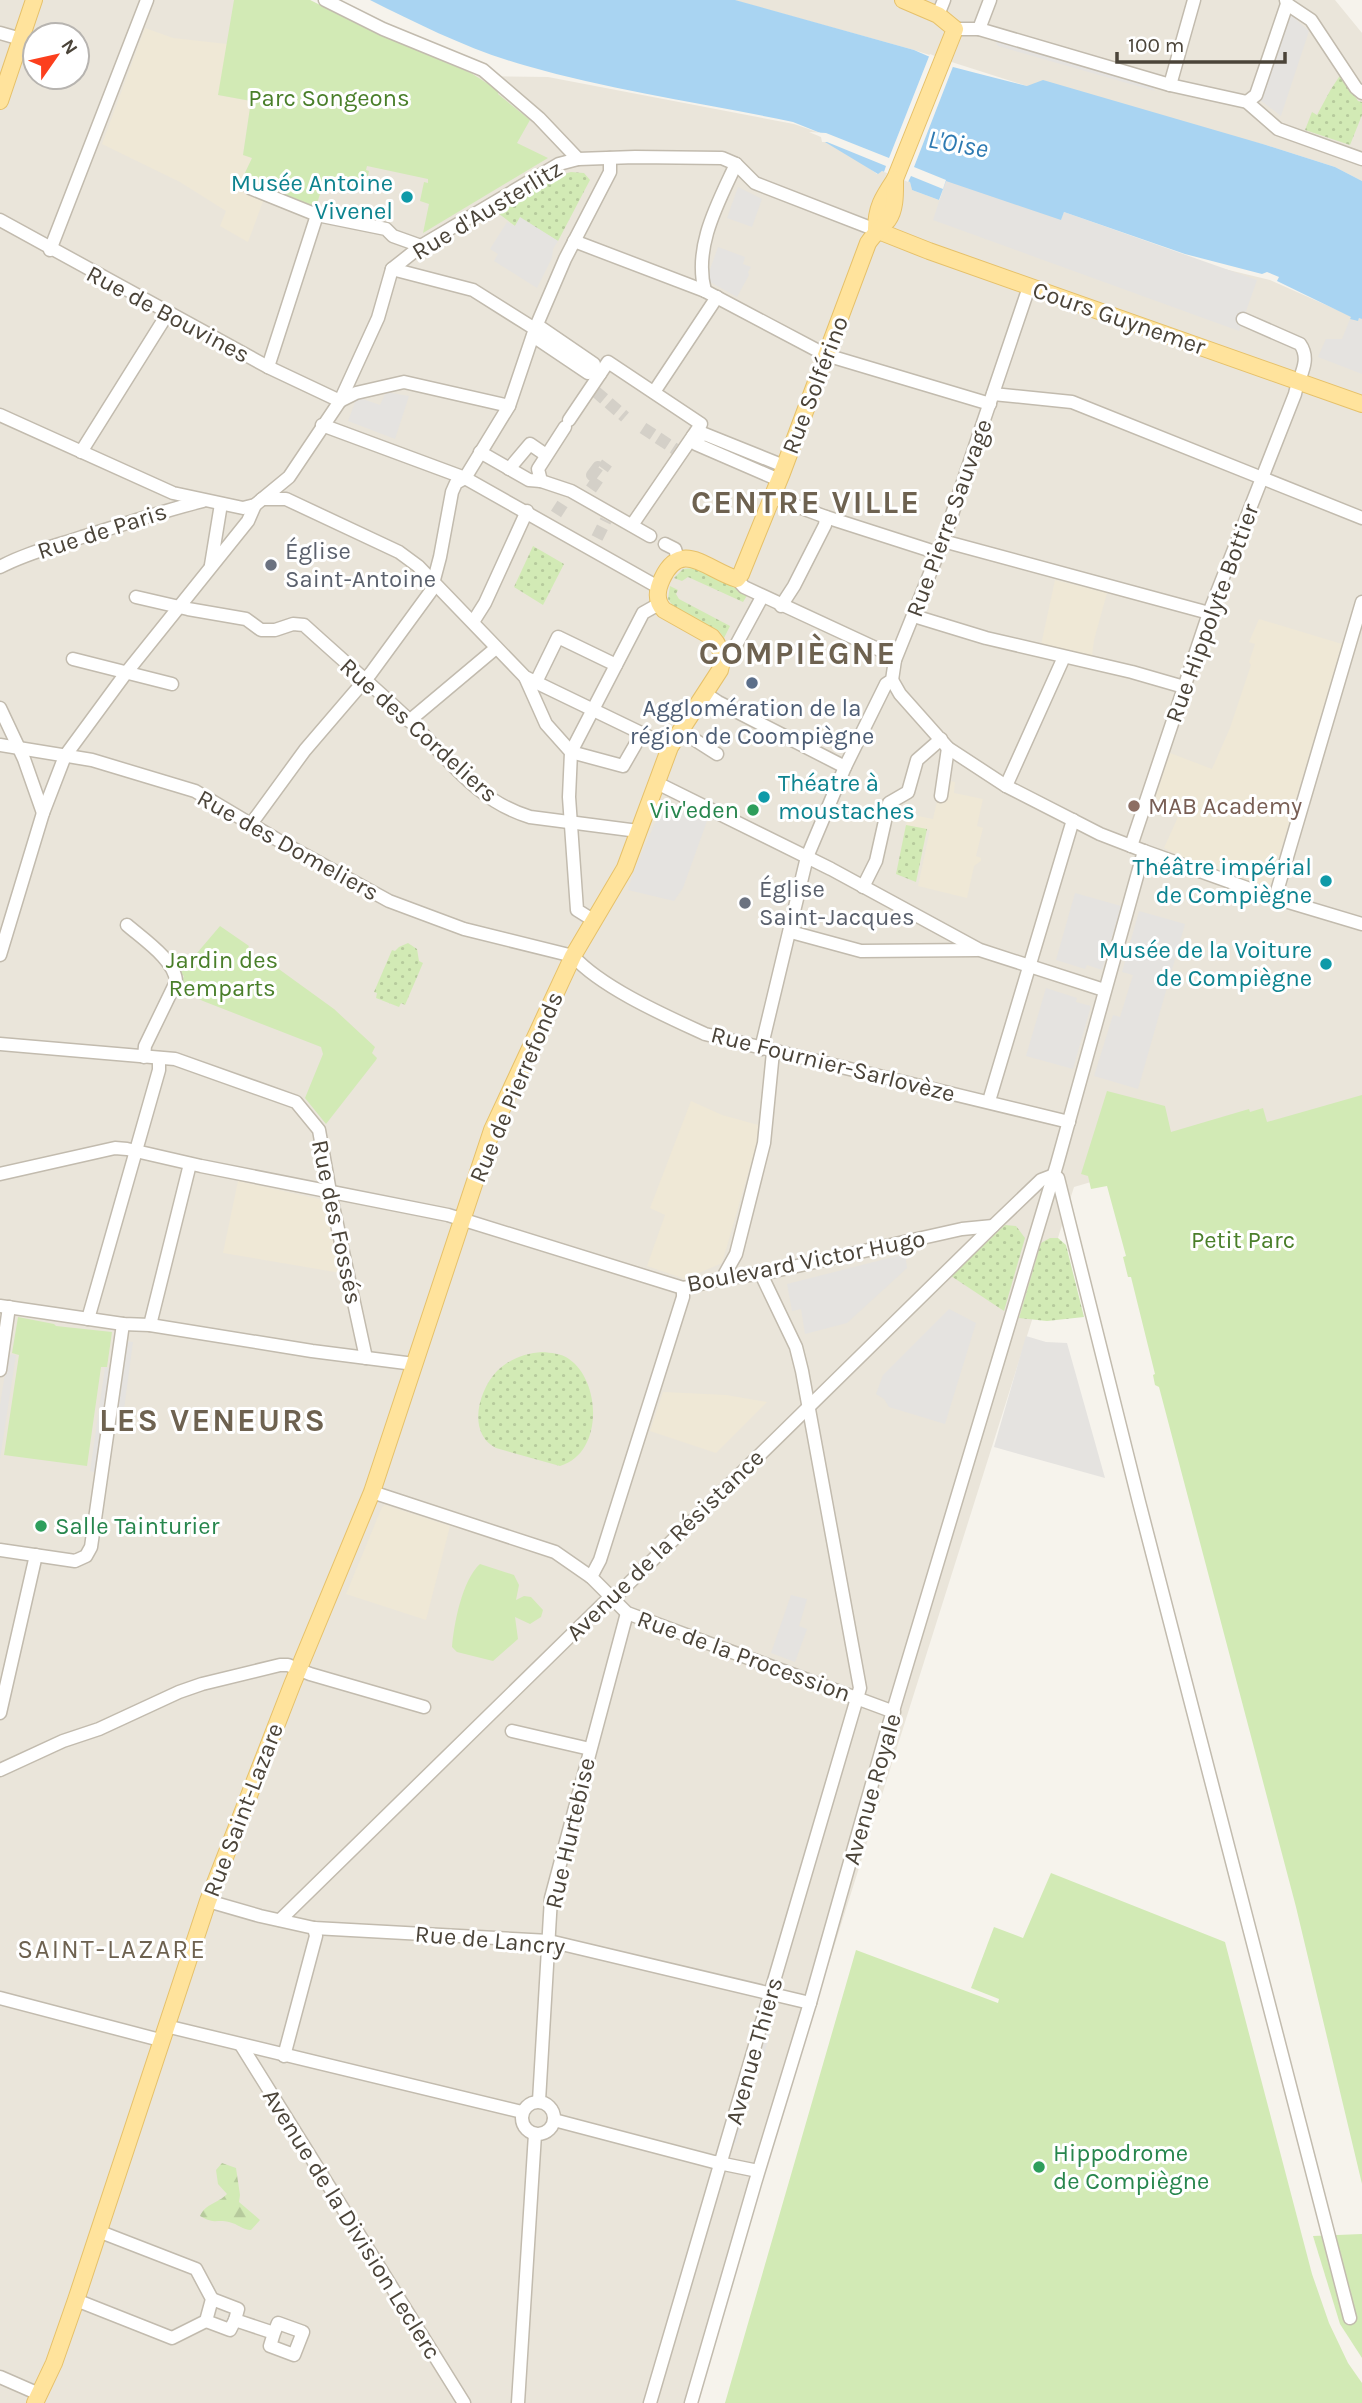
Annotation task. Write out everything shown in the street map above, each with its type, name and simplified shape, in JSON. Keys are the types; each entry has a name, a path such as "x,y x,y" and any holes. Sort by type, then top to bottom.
{"main road":[{"path":"27,21 34,0"},
{"path":"903,0 941,7 955,29"},
{"name":"Rue Solférino","path":"737,579 747,564 876,230 878,210 884,193 895,179 955,29"},
{"path":"0,101 21,39"},
{"name":"Cours Guynemer","path":"876,230 1362,404"},
{"path":"722,663 720,648 712,637 664,610 659,604 658,587 668,566 678,559 690,558 737,579"},
{"name":"Rue de Pierrefonds","path":"461,1220 492,1130 573,956 625,868 670,747 706,694 722,663"},
{"name":"Rue Saint-Lazare","path":"37,2398 54,2364 76,2300 208,1900 372,1492 461,1220"}],"street":[{"path":"50,250 146,0"},
{"path":"325,0 383,29 483,70 539,118 578,159"},
{"path":"979,29 990,0"},
{"path":"1170,85 1194,0"},
{"path":"1247,102 1256,95 1286,2 1311,20 1362,93"},
{"path":"955,29 979,29 1170,85 1247,102 1278,129 1362,159"},
{"path":"0,33 21,39"},
{"path":"251,824 305,750 378,663 431,591 452,492 456,483 465,478 509,406 535,330 565,259 610,172 610,158"},
{"name":"Rue d'Austerlitz","path":"258,502 289,477 340,401 378,318 392,269 421,246 544,171 578,159 722,158 736,164"},
{"path":"711,294 701,276 707,231 736,164 755,183 876,230"},
{"path":"250,187 317,215 386,229 393,236 421,246"},
{"path":"268,367 317,215"},
{"name":"Rue de Bouvines","path":"0,220 50,250 268,367 340,401"},
{"path":"574,241 711,294 826,355 992,399 1072,402 1362,518"},
{"path":"392,269 473,290 535,330 588,373 608,362 701,424 696,437"},
{"name":"Rue Pierre Sauvage","path":"722,1279 736,1254 764,1143 767,1050 807,858 845,767 886,684 892,680 895,660 940,547 1030,287"},
{"path":"654,393 711,294"},
{"path":"81,452 168,313"},
{"name":"Rue Hippolyte Bottier","path":"1104,990 1138,849 1184,687 1209,614 1295,394 1297,381 1304,369 1304,349 1297,342 1241,323"},
{"path":"541,481 538,469 577,408 595,371"},
{"path":"340,401 356,393 404,382 509,406"},
{"path":"577,408 579,410 595,391"},
{"path":"0,415 173,493 243,508 278,497 295,502 399,552 418,566 496,648 530,679 670,747"},
{"path":"322,425 465,478 527,511 553,519 594,543 658,587"},
{"path":"632,525 678,452 702,433 782,473"},
{"path":"509,469 530,444 546,455"},
{"path":"480,452 528,480 541,481 568,495 588,494 608,517 632,525 650,536"},
{"path":"289,477 295,502"},
{"path":"169,510 173,493"},
{"path":"772,497 827,517 1209,614"},
{"name":"Rue de Paris","path":"0,566 14,559 205,501"},
{"path":"1,949 43,813 65,756 126,673 248,521 258,502"},
{"path":"211,566 221,504"},
{"path":"473,622 485,603 527,511"},
{"path":"780,606 800,573 827,517"},
{"path":"664,544 675,549 678,559"},
{"path":"737,579 744,587 762,597 881,651 895,660"},
{"path":"136,597 180,606"},
{"path":"722,663 735,648 762,597"},
{"path":"1275,898 1362,602"},
{"path":"593,920 577,910 571,822 571,752 643,614 659,604"},
{"name":"Rue des Cordeliers","path":"180,606 246,619 261,630 275,630 292,624 304,625 409,721 484,796 513,812 530,817 638,831"},
{"path":"914,616 986,638 1184,687"},
{"path":"530,679 558,637 615,665"},
{"path":"409,721 496,648"},
{"path":"1006,786 1065,657"},
{"path":"73,659 172,684"},
{"path":"530,679 546,724 571,752 624,766 642,733"},
{"path":"892,680 900,694 944,744 1006,786 1138,849 1275,898 1362,924"},
{"path":"706,694 728,708 845,767"},
{"path":"0,708 43,813"},
{"path":"681,731 717,754"},
{"path":"941,796 944,744"},
{"path":"863,887 876,861 889,803 908,792 918,760 944,744"},
{"name":"Rue des Domeliers","path":"0,745 92,761 195,791 389,901 464,929 573,956"},
{"path":"656,783 807,858 980,950 1104,990"},
{"path":"989,1101 1073,820"},
{"path":"127,925 172,965 176,974 176,982 145,1046 144,1057"},
{"path":"791,932 861,951 980,950"},
{"name":"Rue Fournier-Sarlovèze","path":"573,956 584,968 656,1012 705,1034 1069,1122"},
{"name":"Avenue Royale","path":"691,2403 1054,1175 1104,990"},
{"name":"Rue des Fossés","path":"0,1044 176,1059 296,1102 319,1130 366,1358"},
{"path":"88,1319 159,1070 159,1058"},
{"name":"Boulevard Victor Hugo","path":"0,1174 115,1148 136,1151 461,1220 683,1288 962,1229 993,1226"},
{"path":"150,1325 190,1164"},
{"path":"1054,1175 1058,1178 1063,1194 1139,1502 1350,2318"},
{"name":"Avenue de la Résistance","path":"280,1920 610,1597 619,1593 993,1226 1041,1180 1054,1175"},
{"name":"Avenue Thiers","path":"650,2403 860,1688 796,1347 757,1274 741,1264 736,1254"},
{"path":"591,1577 600,1560 640,1435 683,1297 683,1288"},
{"path":"0,1370 4,1307 123,1324 150,1325 414,1364"},
{"path":"0,1550 75,1561 86,1556 91,1547 123,1324"},
{"name":"Rue de la Procession","path":"372,1492 555,1552 591,1577 627,1613 894,1712"},
{"path":"0,1713 6,1657 36,1555"},
{"name":"Rue Hurtebise","path":"539,2101 551,1898 627,1613"},
{"path":"0,1770 63,1741 70,1741 99,1729 142,1707 202,1684 280,1665 424,1707"},
{"path":"512,1731 590,1749"},
{"name":"Rue de Lancry","path":"208,1900 314,1928 549,1941 810,2003"},
{"path":"284,2056 316,1936 314,1928"},
{"path":"0,1998 163,2033 241,2045 523,2112"},
{"name":"Avenue de la Division Leclerc","path":"241,2045 464,2403"},
{"path":"539,2101 549,2105 554,2120 550,2129 535,2134 524,2126 523,2112 529,2104 539,2101"},
{"path":"554,2120 758,2171"},
{"path":"518,2403 535,2134"},
{"path":"76,2300 172,2338 206,2321 230,2330 238,2309 212,2299 196,2269 98,2231"},
{"path":"206,2321 212,2299"},
{"path":"234,2320 274,2333"},
{"path":"0,2377 37,2398"}],"shaded area":[{"path":"0,0 310,0 376,33 477,76 548,77 794,124 823,134 877,174 882,171 910,182 912,190 939,200 1270,280 1362,321 1362,1102 1074,1187 690,2403 0,2403"},
{"path":"733,0 1335,0 1362,33 1362,181 1335,167 1266,145 1027,86 914,50"},
{"path":"1291,15 1309,31 1281,116 1260,100"},
{"path":"145,28 173,38 227,44 219,95 251,101 243,154 252,158 243,177 268,188 248,242 220,226 226,211 180,182 102,144"},
{"path":"993,37 1152,86 1155,91 998,46"},
{"path":"946,180 1061,219 1064,212 1257,280 1239,331 933,220"},
{"path":"738,187 762,199 752,227 727,218"},
{"path":"520,217 558,241 537,288 494,261 498,254 490,249 507,222 515,226"},
{"path":"718,247 745,257 743,264 751,267 737,297 710,282 708,275"},
{"path":"1359,317 1362,319 1362,374 1318,357 1326,339 1342,339 1350,319 1358,322"},
{"path":"386,392 409,396 395,439 348,421 357,397 380,405"},
{"path":"1055,580 1107,593 1092,656 1041,645"},
{"path":"1259,619 1342,644 1271,884 1267,887 1209,870 1164,848 1178,817 1152,807 1170,753 1212,769 1230,728 1251,665 1249,662 1255,644 1249,642"},
{"path":"950,781 955,782 954,793 983,799 977,826 983,828 976,856 981,858 981,861 974,866 967,898 918,886 930,830 906,825 908,814 933,819 938,797 947,799"},
{"path":"671,805 707,821 683,888 674,901 628,890 659,814 666,816"},
{"path":"1075,893 1121,906 1102,970 1087,965 1085,969 1056,960"},
{"path":"1139,911 1185,924 1138,1089 1094,1076 1113,1015 1120,1017 1133,975 1122,972"},
{"path":"1046,988 1077,998 1076,1002 1091,1006 1073,1069 1026,1056"},
{"path":"691,1101 722,1115 762,1126 722,1263 685,1279 647,1266 665,1215 650,1208"},
{"path":"238,1181 327,1202 341,1273 223,1253"},
{"path":"905,1254 907,1268 847,1323 805,1334 801,1309 792,1311 787,1284"},
{"path":"949,1309 976,1323 945,1424 889,1407 884,1399 876,1394 883,1375"},
{"path":"1026,1336 1046,1342 1067,1343 1105,1478 994,1447"},
{"path":"125,1341 133,1342 121,1432 112,1431"},
{"path":"8,1354 16,1355 0,1459 0,1405"},
{"path":"105,1367 112,1369 97,1473 90,1471"},
{"path":"663,1392 726,1395 767,1402 716,1453 650,1431"},
{"path":"385,1505 450,1526 426,1620 346,1594"},
{"path":"791,1595 807,1599 799,1626 807,1629 795,1662 771,1653"},
{"path":"766,2027 770,2035 736,2143 731,2144"}],"green space":[{"name":"Parc Songeons","path":"234,0 310,0 376,33 471,73 499,91 498,94 530,120 517,143 548,158 423,233 429,204 420,201 424,182 428,183 428,179 367,166 366,170 369,171 365,189 361,188 360,192 323,184 316,207 243,177 252,158 243,155 251,101 218,95"},
{"path":"1341,74 1358,101 1362,102 1362,115 1350,145 1305,130 1312,112 1317,115"},
{"path":"571,172 584,173 590,180 558,241 520,218 515,226 498,213 503,206 554,177"},
{"path":"533,546 564,564 543,605 514,587"},
{"path":"693,568 748,594 743,602 688,577 682,581 674,578 683,569"},
{"path":"670,586 678,590 676,594 679,599 730,626 724,638 719,631 673,606 668,599"},
{"path":"906,825 927,829 916,882 896,874"},
{"name":"Jardin des Remparts","path":"220,926 249,946 246,952 249,957 258,954 334,1009 375,1047 372,1053 376,1060 326,1124 305,1098 323,1054 321,1047 179,989 184,976 180,973"},
{"path":"408,943 417,949 419,961 423,963 405,1005 401,1003 399,1007 376,998 377,993 374,992 392,950 395,951"},
{"name":"Petit Parc","path":"1107,1091 1165,1106 1171,1132 1249,1109 1250,1112 1263,1108 1267,1122 1362,1095 1362,2184 1296,1907 1159,1387 1155,1385 1155,1374 1131,1277 1128,1277 1123,1257 1126,1256 1107,1186 1091,1189 1088,1176 1081,1174"},
{"path":"1005,1225 1016,1226 1025,1238 1004,1311 951,1276"},
{"path":"1050,1238 1058,1238 1066,1245 1084,1317 1047,1321 1019,1318 1041,1243"},
{"path":"18,1317 56,1326 112,1332 107,1367 101,1367 87,1466 4,1455 19,1355 12,1353"},
{"path":"542,1352 559,1354 569,1359 580,1370 588,1384 592,1400 593,1417 584,1447 574,1459 560,1466 496,1448 481,1432 479,1422 481,1400 490,1379 497,1371 518,1357"},
{"path":"480,1564 514,1575 519,1585 516,1600 524,1596 531,1597 543,1610 541,1617 530,1624 515,1617 518,1639 493,1661 457,1652 452,1647 464,1591 468,1580"},
{"name":"Hippodrome de Compiègne","path":"1051,1873 1225,1942 1312,2274 1329,2323 1348,2363 1362,2383 1362,2403 725,2403 856,1950 998,2003 999,1999 971,1988 994,1927 1023,1938"},
{"path":"222,2163 236,2168 239,2202 260,2220 251,2230 200,2216 205,2208 227,2194 218,2184 216,2170"},
{"path":"1362,2234 1362,2358 1340,2324 1313,2236"}],"water":[{"name":"L'Oise","path":"370,0 735,0 914,50 953,67 1027,86 1043,80 1335,167 1362,181 1362,319 1350,319 1351,317 1277,281 1279,277 1267,272 1262,274 1185,254 1064,212 1061,220 946,181 939,200 912,190 910,182 882,171 878,174 825,142 823,134 793,122 626,90 527,66 466,45"}],"pier":[{"path":"930,54 954,64 914,167 946,180 943,189 911,176 908,182 884,172 886,166 822,142 821,137 809,132 826,133 889,158"}],"tunnel":[{"path":"595,391 625,417"},
{"path":"643,428 675,449"},
{"path":"591,489 598,479 592,475 598,467 602,470 607,463"},
{"path":"556,514 565,500"},
{"path":"597,538 606,520"}],"place":[{"name":"Musée Antoine Vivenel","path":"407,197"},
{"name":"Église Saint-Antoine","path":"271,565"},
{"name":"Agglomération de la région de Coompiègne","path":"752,683"},
{"name":"Théatre à moustaches","path":"764,797"},
{"name":"MAB Academy","path":"1134,806"},
{"name":"Viv'eden","path":"753,810"},
{"name":"Théâtre impérial de Compiègne","path":"1326,881"},
{"name":"Église Saint-Jacques","path":"745,903"},
{"name":"Musée de la Voiture de Compiègne","path":"1326,964"},
{"name":"Salle Tainturier","path":"41,1526"},
{"name":"Hippodrome de Compiègne","path":"1039,2167"}],"district":[{"name":"CENTRE VILLE","path":"806,502"},
{"name":"COMPIÈGNE","path":"798,653"},
{"name":"LES VENEURS","path":"213,1420"},
{"name":"SAINT-LAZARE","path":"112,1949"}]}
